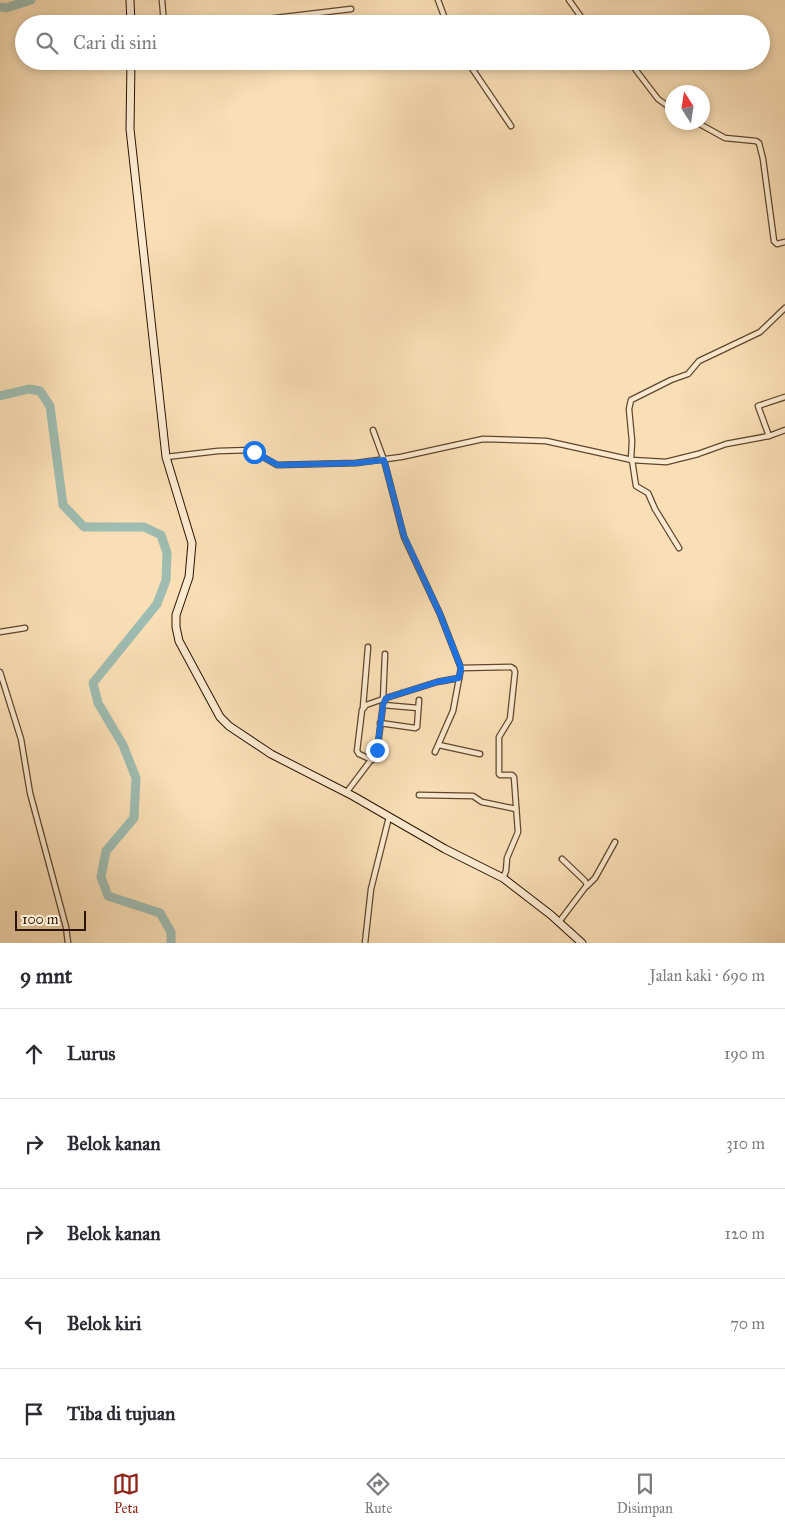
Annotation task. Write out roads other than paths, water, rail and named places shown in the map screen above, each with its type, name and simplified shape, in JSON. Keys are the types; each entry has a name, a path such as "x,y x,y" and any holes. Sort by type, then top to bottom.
{"street":[{"path":"130,0 131,15"},
{"path":"162,0 163,15"},
{"path":"438,0 444,15"},
{"path":"568,0 579,15"},
{"path":"300,15 351,9"},
{"path":"131,70 130,129 166,458 192,543 189,577 176,615 179,641 220,717 229,726 271,754 346,793 444,849 503,878 559,922 582,943"},
{"path":"473,70 511,126"},
{"path":"635,70 648,88 665,104"},
{"path":"710,130 725,138 756,141 759,143 763,159 774,241 777,244 785,242"},
{"path":"678,548 655,509 648,493 636,486 631,460 630,400 688,374 699,361 760,332 785,308"},
{"path":"768,436 758,406 785,397"},
{"path":"373,430 384,460 404,536 440,614 461,668 454,712 436,752"},
{"path":"166,458 199,452 252,450 278,465 356,463 384,460 483,439 546,441 631,460 666,462 698,454 726,444 768,436 785,430"},
{"path":"0,632 25,628"},
{"path":"368,647 357,751 359,754 372,760"},
{"path":"346,793 372,760 377,750 384,701 385,654"},
{"path":"461,668 511,667 514,669 510,718 500,737 499,774 500,776 512,775 514,777 518,832 506,858 506,871 503,878"},
{"path":"0,672 21,739 30,793 66,928 68,943"},
{"path":"363,707 437,682 459,678"},
{"path":"380,723 415,728 419,700"},
{"path":"384,701 418,708"},
{"path":"439,745 480,754"},
{"path":"419,795 473,796 482,802 516,809"},
{"path":"365,943 371,889 389,817"},
{"path":"559,922 595,878 615,842"},
{"path":"562,859 585,881 587,886"}],"waterway":[{"path":"0,7 6,8 31,0"},
{"path":"0,396 29,389 40,391 50,406 63,505 84,527 144,527 161,535 167,553 166,580 157,604 93,683 98,703 123,745 136,778 134,818 106,851 101,877 108,896 160,913 171,932 171,943"}]}
